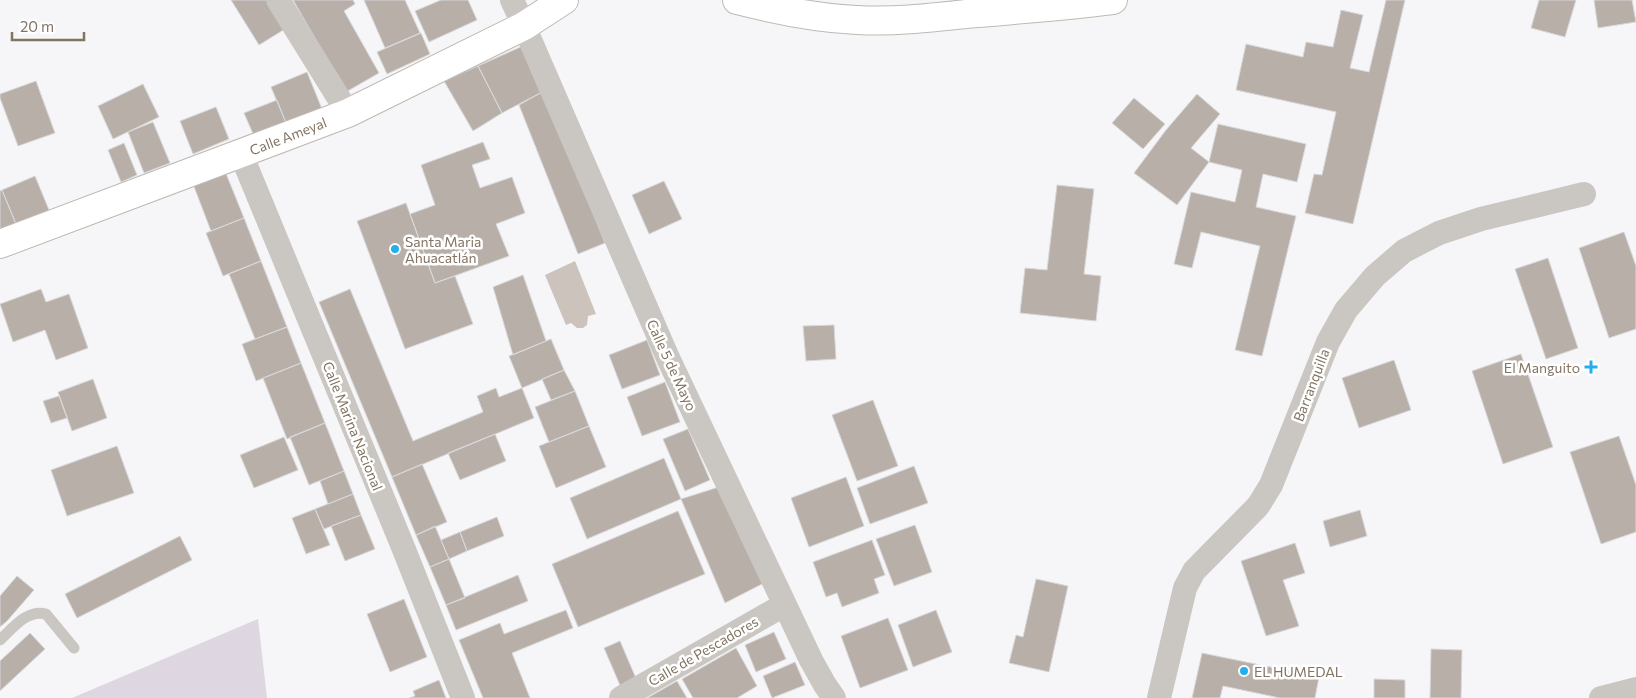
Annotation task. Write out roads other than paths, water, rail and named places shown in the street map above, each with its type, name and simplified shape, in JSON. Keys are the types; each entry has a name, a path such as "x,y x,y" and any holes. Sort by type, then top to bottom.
{"main road":[{"name":"Calle Ameyal","path":"0,244 348,113 524,26 564,0"},
{"path":"737,0 784,11 856,20 892,21 929,19 1011,5 1114,0"}],"street":[{"path":"278,0 348,113"},
{"name":"Calle 5 de Mayo","path":"512,0 668,358 811,660 834,698"},
{"name":"Calle Marina Nacional","path":"241,154 403,547 463,698"},
{"name":"Barranquilla","path":"1159,698 1185,588 1194,571 1258,506 1271,485 1328,342 1346,310 1374,276 1404,251 1439,233 1481,219 1584,194"},
{"name":"Calle de Pescadores","path":"621,698 784,604"},
{"path":"1601,698 1636,689"}],"lane":[{"path":"0,640 31,614 39,612 46,614 74,648"}],"place":[{"name":"Santa Maria Ahuacatlán","path":"395,249"},
{"name":"El Manguito","path":"1591,367"},
{"name":"EL HUMEDAL","path":"1244,671"}]}
